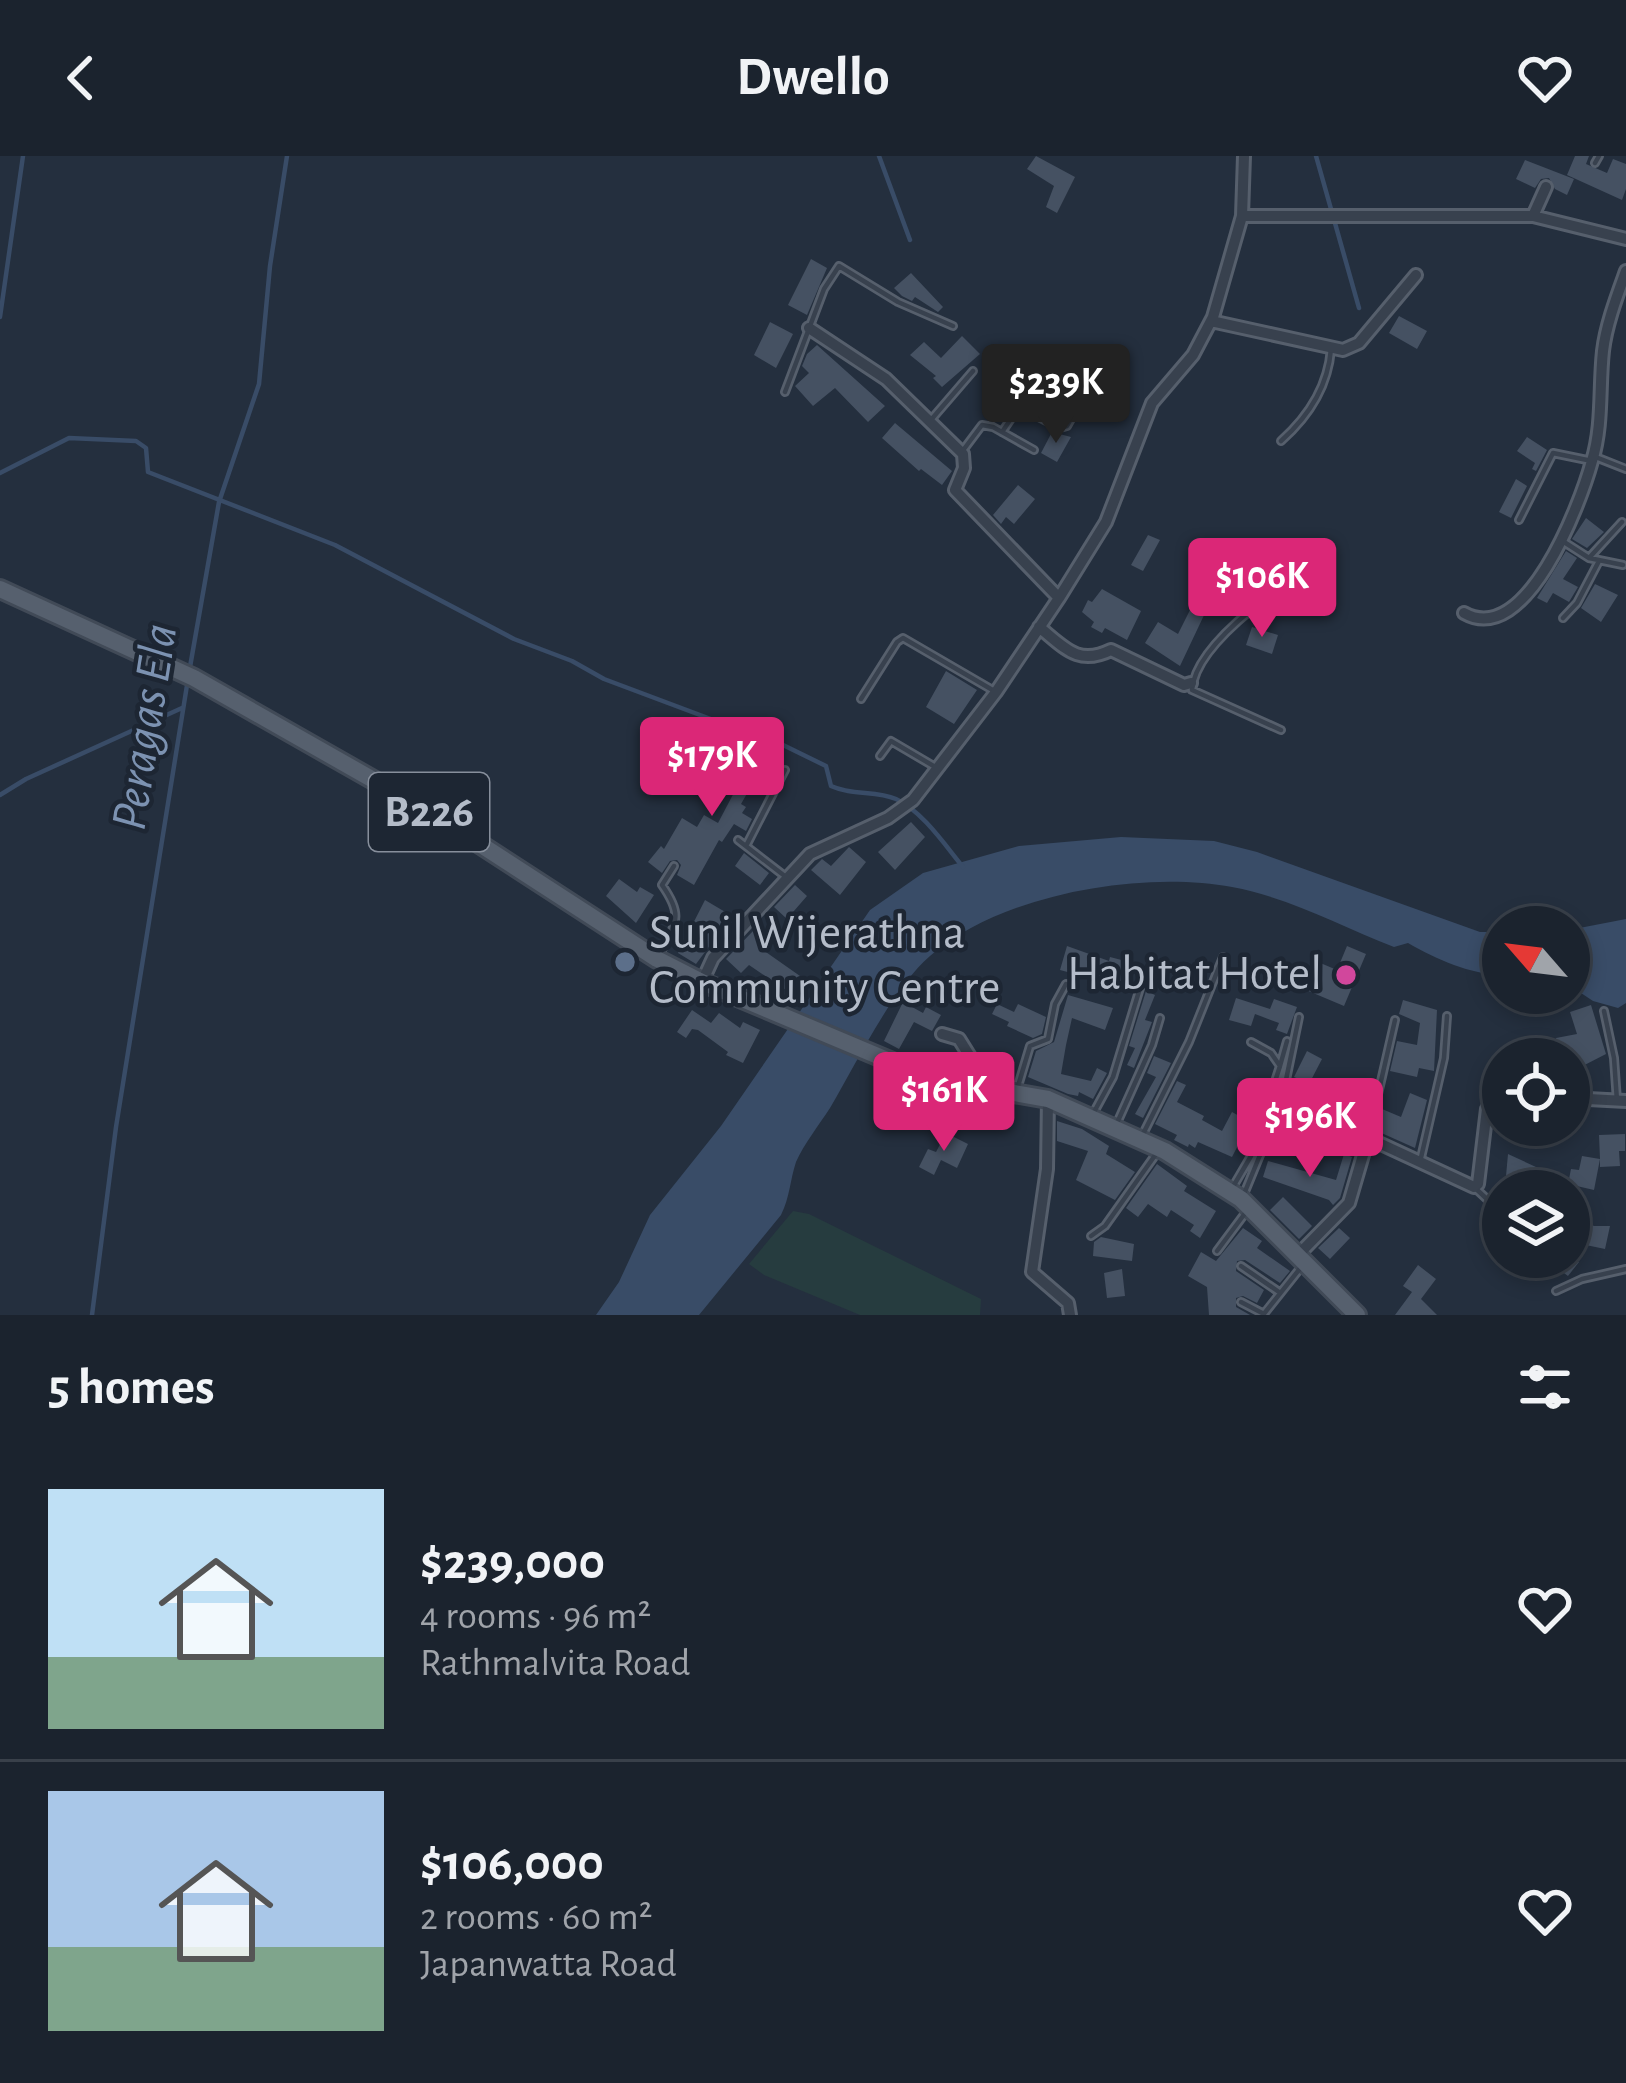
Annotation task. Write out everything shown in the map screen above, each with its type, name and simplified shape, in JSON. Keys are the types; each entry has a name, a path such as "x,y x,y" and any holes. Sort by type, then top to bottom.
{"main road":[{"name":"B226","path":"0,589 194,677 435,815 658,959 702,982 868,1052 957,1083 1048,1099 1160,1149 1240,1199 1357,1315"}],"street":[{"path":"702,982 713,958 786,877 829,842 908,804 996,692 1059,598 1106,522 1152,403 1193,355 1211,321 1243,216 1244,156"},
{"path":"1533,215 1546,187"},
{"path":"1243,216 1533,215 1626,239"},
{"path":"1464,613 1487,619 1527,599 1559,539 1593,458 1604,386 1603,350 1626,272"},
{"path":"1211,321 1343,350 1359,343 1416,274"},
{"path":"809,328 886,379 962,453 964,468 956,490 1059,598"},
{"path":"1039,627 1073,654 1094,658 1112,650 1184,685 1191,683"},
{"path":"942,1034 959,1039 989,1087"},
{"path":"1048,1099 1047,1168 1032,1272 1068,1303 1070,1315"},
{"path":"1590,1099 1622,1101"},
{"path":"1302,1258 1349,1203 1368,1138 1474,1187 1482,1146"}],"lane":[{"path":"785,392 832,272 839,266 898,302 953,326"},
{"path":"1281,441 1312,409 1331,349"},
{"path":"930,422 973,371"},
{"path":"1002,432 1019,407 1060,428 1067,426 1075,412"},
{"path":"962,453 982,425 1034,450"},
{"path":"1519,520 1553,453 1593,458 1626,469"},
{"path":"1589,558 1622,521"},
{"path":"1559,539 1589,558 1623,565"},
{"path":"1563,618 1577,603 1599,561"},
{"path":"1251,610 1230,627 1191,683 1192,691 1281,730"},
{"path":"861,699 903,638 996,692"},
{"path":"880,756 891,741 937,768"},
{"path":"746,846 785,770"},
{"path":"738,840 786,877"},
{"path":"658,959 676,911 675,901 662,885 674,866"},
{"path":"1141,1139 1182,1058 1223,957"},
{"path":"1017,1091 1026,1054 1030,1046 1048,1039 1055,1004 1066,985"},
{"path":"1091,1117 1113,1077 1140,988"},
{"path":"1604,1011 1622,1101"},
{"path":"1420,1162 1444,1058 1448,1016"},
{"path":"1217,1251 1270,1138 1299,1017"},
{"path":"1115,1128 1160,1018"},
{"path":"1368,1138 1395,1020"},
{"path":"1240,1199 1287,1041"},
{"path":"1251,1042 1271,1053 1280,1066"},
{"path":"1091,1236 1105,1226 1160,1149"},
{"path":"1474,1187 1482,1194"},
{"path":"1240,1302 1264,1314 1302,1258"},
{"path":"1241,1266 1279,1292"},
{"path":"1556,1291 1582,1279 1626,1269"}],"green space":[{"path":"793,1211 809,1214 981,1299 980,1315 860,1315 764,1275 749,1264"}],"water":[{"path":"1121,837 1214,841 1257,852 1482,932 1482,972 1408,943 1394,947 1274,898 1232,887 1156,882 1115,885 1033,902 994,917 930,956 902,987 799,1155 781,1215 699,1315 596,1315 619,1282 650,1215 721,1126 870,910 923,873 1019,846"},
{"path":"1626,919 1626,1003 1618,1008 1590,999 1590,926"}],"building":[{"path":"1036,156 1075,177 1057,213 1046,207 1054,186 1027,169"},
{"path":"1575,156 1589,156 1586,164 1607,173 1613,159 1626,164 1622,200 1567,175"},
{"path":"1525,160 1574,179 1567,195 1555,189 1549,178 1541,179 1535,188 1516,179"},
{"path":"811,259 827,268 807,315 788,305"},
{"path":"911,273 943,307 938,312 894,288"},
{"path":"1399,316 1427,331 1417,349 1389,333"},
{"path":"770,322 793,334 776,368 754,355"},
{"path":"962,336 980,354 942,387 910,355 924,342 941,358"},
{"path":"817,345 885,406 868,422 835,388 813,406 795,386 809,373 802,366"},
{"path":"895,423 952,471 942,485 882,438"},
{"path":"1052,432 1071,437 1057,462 1041,453"},
{"path":"1527,437 1547,450 1536,471 1532,469 1535,463 1517,451"},
{"path":"1516,479 1527,486 1511,518 1499,512"},
{"path":"1018,485 1035,499 1014,524 1006,517 1001,524 993,515"},
{"path":"1586,518 1604,532 1587,548 1572,539"},
{"path":"1148,535 1160,540 1143,571 1131,565"},
{"path":"1566,551 1577,558 1563,579 1578,587 1569,602 1553,593 1547,603 1537,598"},
{"path":"1595,584 1618,595 1601,622 1581,608"},
{"path":"1102,589 1141,611 1127,640 1105,628 1102,633 1091,627 1094,622 1082,612"},
{"path":"1193,604 1206,611 1180,666 1145,643 1158,622 1178,634"},
{"path":"1252,627 1278,635 1272,654 1246,645"},
{"path":"946,671 977,690 954,724 926,707"},
{"path":"736,735 765,755 751,775 756,778 741,804 746,807 742,813 752,819 746,831 734,824 719,840 694,885 677,875 681,865 677,860 670,861 662,873 648,862 661,846 664,849 682,818 697,827 704,815 718,823 738,785 724,777 735,758 726,752"},
{"path":"911,822 925,837 895,870 878,852"},
{"path":"849,847 866,862 840,895 811,870 822,859 831,866"},
{"path":"744,853 769,873 760,885 735,866"},
{"path":"619,879 637,892 640,887 654,895 636,923 606,896"},
{"path":"795,885 807,896 787,919 774,907"},
{"path":"705,900 732,916 696,964 678,953"},
{"path":"753,931 768,946 763,950 800,976 789,992 749,965 741,973 726,959"},
{"path":"1067,946 1109,961 1110,957 1133,963 1129,983 1117,981 1116,985 1060,970"},
{"name":"Habitat Hotel","path":"1347,946 1366,954 1344,1006 1306,990 1318,962 1337,970"},
{"path":"1146,991 1155,995 1145,1020 1152,1022 1134,1068 1127,1065 1135,1048 1129,1046"},
{"path":"1068,995 1113,1008 1105,1030 1072,1018 1066,1045 1061,1074 1091,1081 1097,1068 1107,1073 1093,1099 1028,1077 1036,1051 1054,1042"},
{"path":"1236,998 1270,1009 1274,999 1297,1007 1287,1034 1276,1030 1279,1023 1255,1014 1251,1026 1229,1020"},
{"path":"1403,1000 1437,1010 1434,1071 1419,1068 1417,1077 1390,1071 1397,1041 1417,1045 1420,1023 1399,1014"},
{"path":"903,1002 923,1013 926,1007 941,1015 932,1031 914,1022 899,1049 884,1041"},
{"path":"997,1004 1014,1012 1018,1004 1046,1017 1042,1034 1033,1038 1007,1026 1009,1022 992,1014"},
{"path":"1590,1005 1606,1054 1590,1062 1590,1038 1556,1038 1577,1034 1571,1014 1590,1014"},
{"path":"692,1010 711,1023 719,1013 740,1028 743,1022 760,1030 743,1063 726,1055 698,1030 692,1029 686,1038 677,1032"},
{"path":"1307,1051 1322,1059 1309,1084 1294,1077"},
{"path":"1154,1056 1171,1063 1143,1118 1135,1114 1156,1077 1147,1073"},
{"path":"1177,1081 1186,1085 1177,1102 1204,1116 1202,1120 1222,1131 1232,1112 1250,1122 1232,1157 1198,1142 1195,1148 1188,1147 1155,1124"},
{"path":"1410,1093 1427,1100 1415,1148 1377,1131 1382,1109 1401,1117"},
{"path":"1290,1095 1314,1102 1308,1122 1331,1126 1339,1109 1350,1112 1355,1100 1369,1104 1364,1127 1351,1124 1349,1134 1334,1131 1330,1155 1284,1147 1294,1114 1285,1111"},
{"path":"1057,1121 1082,1129 1109,1146 1106,1154 1135,1172 1115,1200 1076,1180 1088,1151 1057,1141"},
{"path":"946,1133 968,1144 957,1168 941,1160 934,1175 919,1167 928,1149 936,1152"},
{"path":"1625,1134 1620,1166 1600,1167 1599,1135"},
{"path":"1344,1154 1352,1157 1340,1198 1333,1205 1263,1177 1268,1161 1336,1180"},
{"path":"1508,1154 1536,1167 1535,1170 1507,1170"},
{"path":"1582,1156 1600,1159 1594,1190 1590,1189 1590,1170 1579,1170"},
{"path":"1157,1164 1187,1186 1184,1191 1216,1211 1200,1238 1190,1231 1194,1225 1171,1210 1167,1217 1148,1204 1138,1217 1126,1208"},
{"path":"1283,1197 1312,1226 1299,1239 1270,1210"},
{"path":"1590,1224 1610,1226 1605,1249 1590,1246"},
{"path":"1243,1228 1262,1241 1257,1248 1290,1271 1280,1283 1245,1260 1237,1261 1236,1271 1264,1290 1257,1303 1236,1298 1236,1307 1250,1315 1209,1315 1207,1287 1188,1276 1201,1252 1216,1261"},
{"path":"1339,1228 1350,1238 1330,1259 1318,1248"},
{"path":"1101,1237 1134,1244 1132,1261 1093,1256 1094,1242"},
{"path":"1418,1265 1436,1279 1421,1299 1437,1315 1395,1315 1412,1292 1403,1286"},
{"path":"1122,1269 1125,1296 1107,1298 1104,1273"}],"waterway":[{"path":"0,317 23,156"},
{"name":"Peragas Ela","path":"190,667 219,502 259,384 287,156"},
{"path":"879,156 910,240"},
{"path":"1316,156 1359,308"},
{"path":"0,473 69,438 136,441 146,448 148,472 335,545 514,639 604,679 724,724 744,726 826,766 831,786 906,804 963,867"},
{"name":"Peragas Ela","path":"92,1315 116,1127 188,679"},
{"path":"0,795 182,708"}],"place":[{"name":"Sunil Wijerathna Community Centre","path":"625,962"},
{"name":"Habitat Hotel","path":"1346,975"}]}
